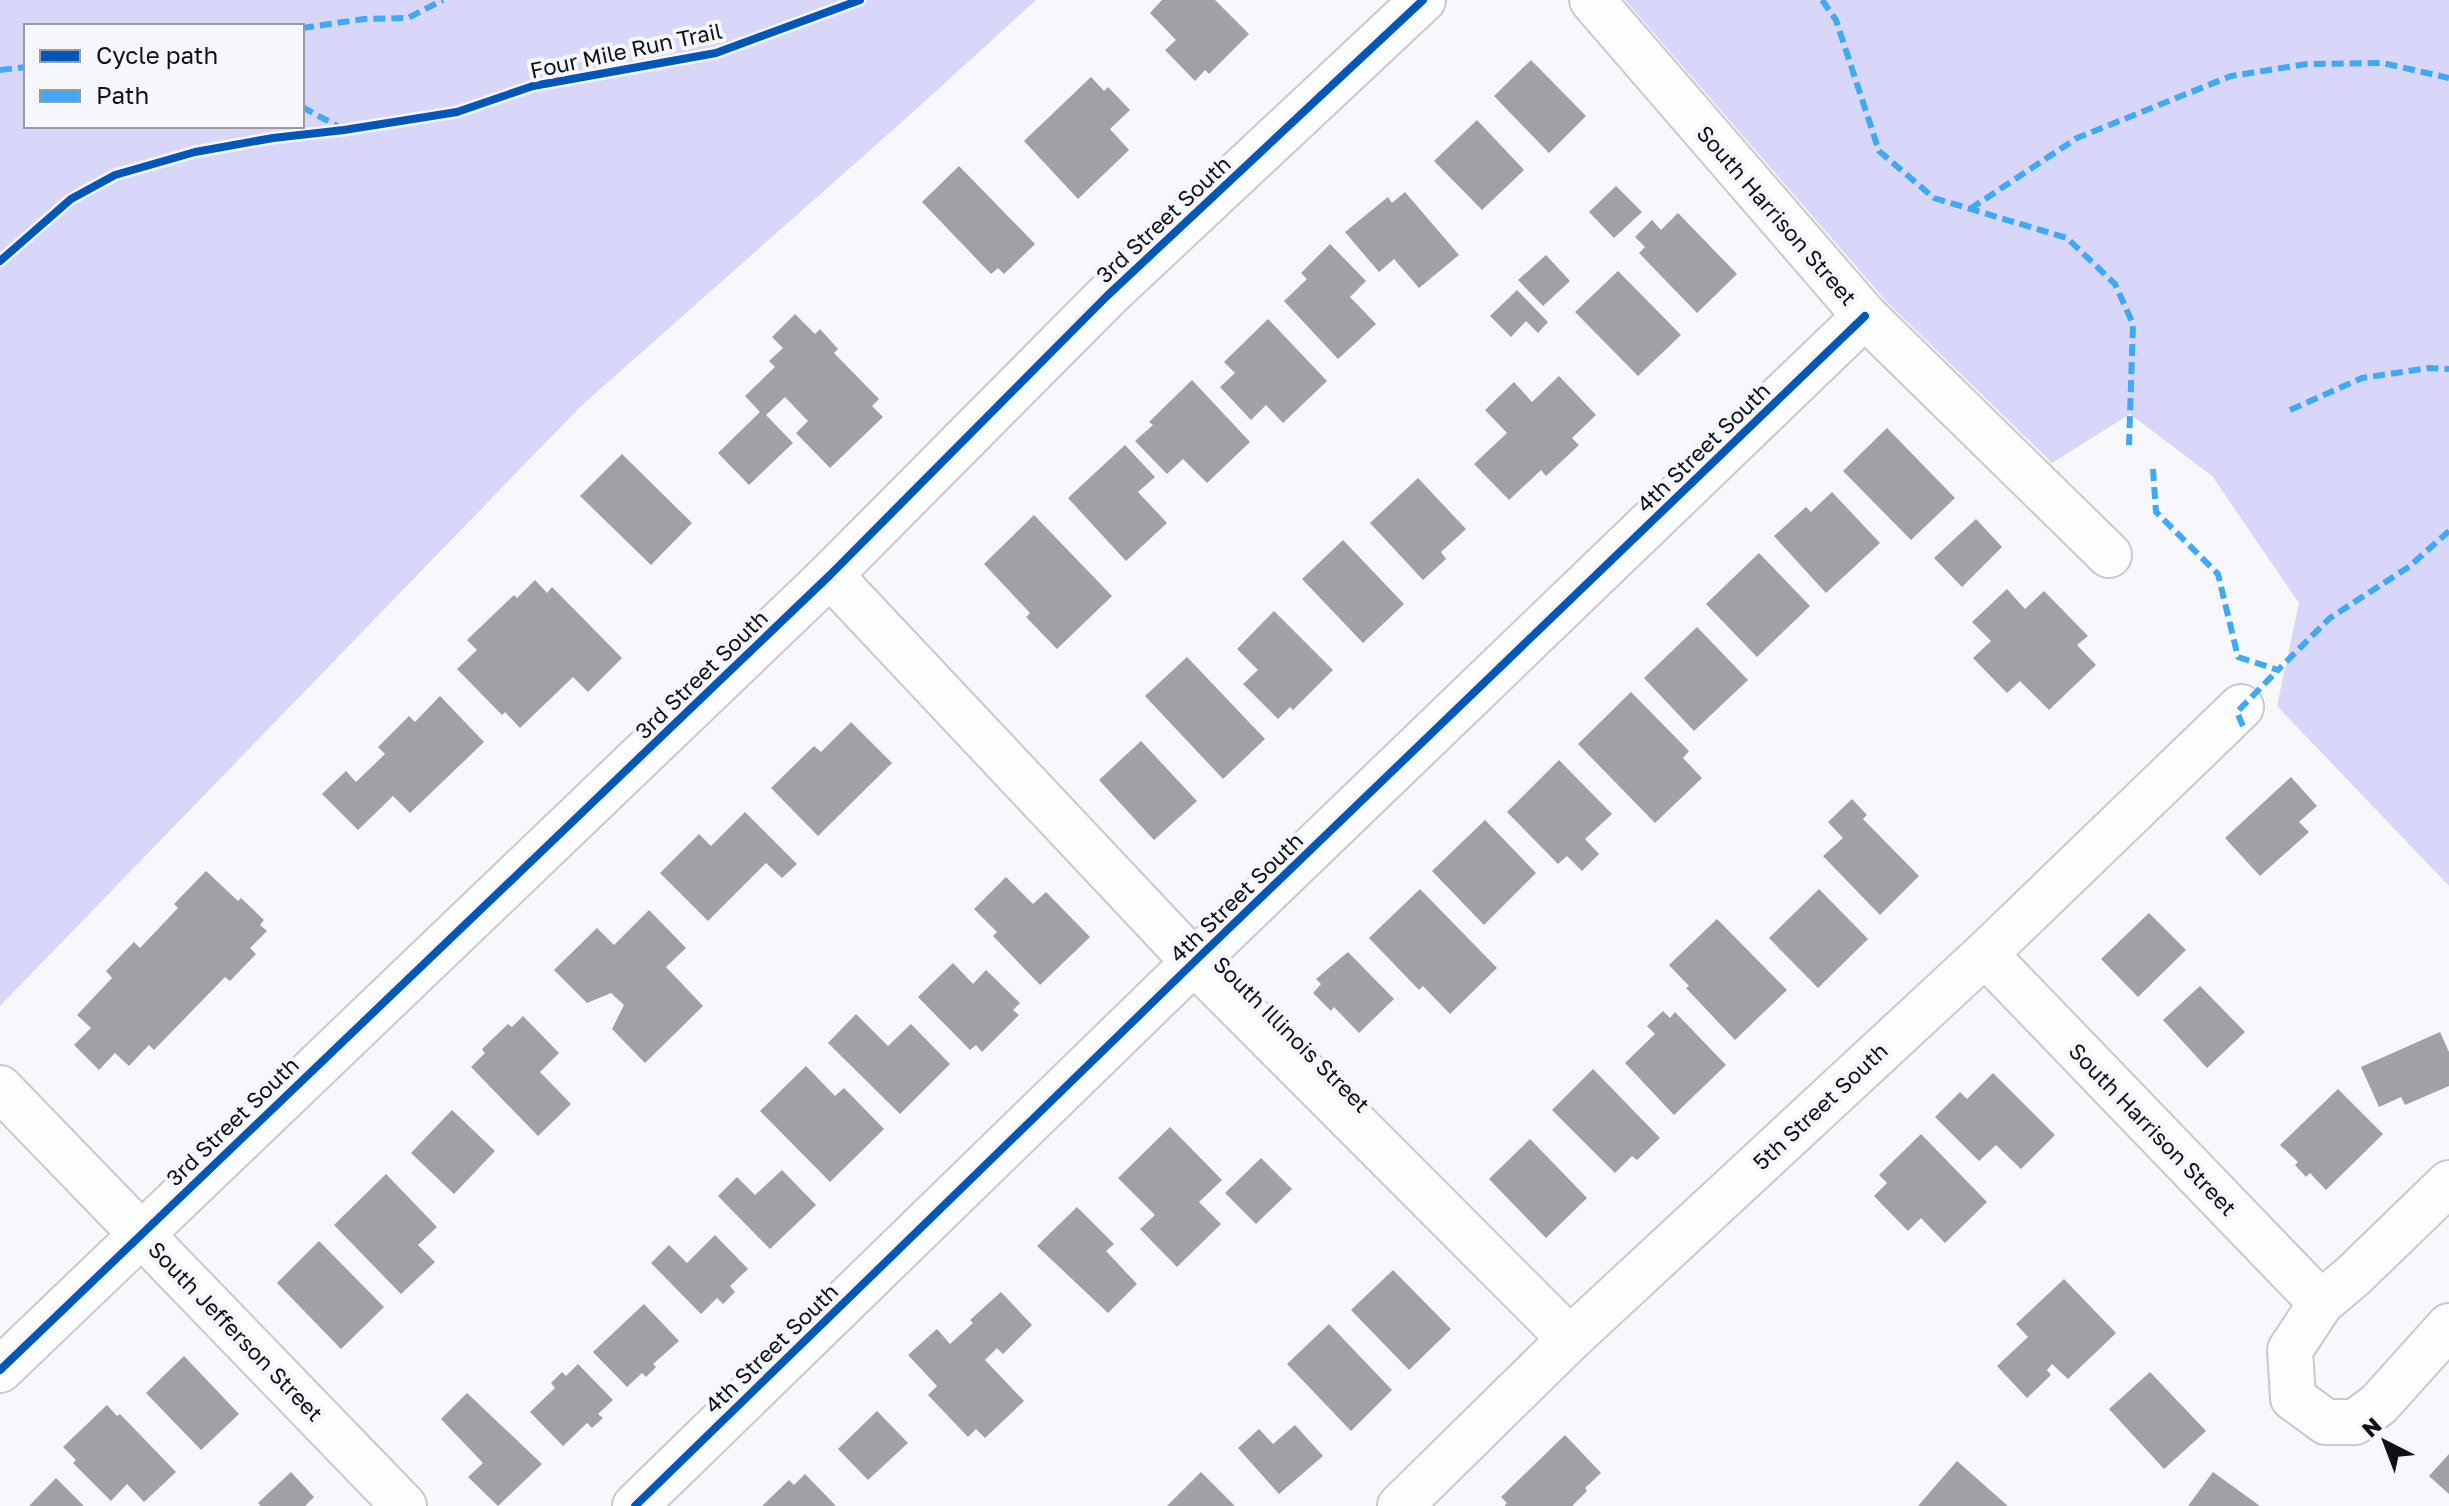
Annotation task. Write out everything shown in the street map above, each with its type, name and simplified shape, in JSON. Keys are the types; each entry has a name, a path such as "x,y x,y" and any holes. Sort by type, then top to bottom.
{"street":[{"name":"3rd Street South","path":"0,1370 830,575 1107,296 1423,0"},
{"name":"South Harrison Street","path":"1592,0 1865,316 2109,555"},
{"name":"4th Street South","path":"635,1506 1865,316"},
{"name":"South Illinois Street","path":"830,575 1194,962 1570,1339"},
{"name":"5th Street South","path":"1400,1506 1570,1339 1985,954 2241,707"},
{"name":"South Harrison Street","path":"1985,954 2321,1303"},
{"name":"South Jefferson Street","path":"0,1088 404,1506"},
{"path":"2449,1183 2321,1303 2290,1350 2293,1398 2326,1422 2355,1422 2379,1404 2449,1326"}],"shaded area":[{"path":"0,0 1036,0 580,407 0,1006"},
{"path":"1625,0 2449,0 2449,886 2277,706 2299,603 2212,476 2130,414 2052,463 1886,301"}],"building":[{"path":"1162,0 1215,0 1249,34 1209,74 1205,70 1195,81 1165,50 1176,40 1150,13"},
{"path":"1531,60 1586,116 1549,153 1494,96"},
{"path":"1091,77 1104,91 1108,87 1130,110 1110,129 1129,150 1078,199 1024,141"},
{"path":"1477,120 1524,170 1482,210 1434,161"},
{"path":"959,166 1035,244 1004,274 998,268 991,274 922,202"},
{"path":"1616,186 1642,212 1614,238 1589,212"},
{"path":"1405,192 1459,255 1419,288 1394,259 1379,272 1345,232 1388,197 1392,203"},
{"path":"1678,213 1737,274 1697,313 1639,253 1645,247 1635,237 1652,220 1661,230"},
{"path":"1330,244 1366,281 1350,297 1376,324 1338,359 1284,301 1307,279 1301,273"},
{"path":"1546,255 1570,281 1543,306 1518,280"},
{"path":"1618,271 1681,335 1638,376 1575,312"},
{"path":"1517,290 1548,322 1538,333 1526,321 1511,337 1490,316"},
{"path":"795,314 815,334 820,329 838,349 834,353 879,399 872,406 883,417 830,468 796,433 808,421 785,397 766,415 793,443 749,485 718,453 760,412 745,396 775,367 769,361 783,348 772,337"},
{"path":"1268,319 1327,381 1283,423 1266,405 1251,420 1220,387 1235,373 1224,362"},
{"path":"1559,376 1596,415 1572,438 1579,445 1546,476 1541,470 1509,500 1474,464 1507,433 1485,410 1514,382 1532,402"},
{"path":"1192,380 1250,442 1207,483 1183,459 1167,474 1135,441 1153,425 1149,422"},
{"path":"1887,428 1955,498 1911,540 1843,471"},
{"path":"1125,445 1155,477 1138,492 1167,523 1126,561 1068,498"},
{"path":"622,454 692,523 651,565 580,496"},
{"path":"1418,478 1466,529 1441,552 1446,559 1423,580 1370,523"},
{"path":"1832,492 1880,543 1826,593 1774,536 1806,507 1811,512"},
{"path":"1034,515 1112,596 1057,649 1026,617 1030,613 984,564"},
{"path":"1976,519 2002,547 1962,587 1934,558"},
{"path":"1343,540 1404,604 1363,643 1302,579"},
{"path":"1759,553 1810,606 1757,657 1706,604"},
{"path":"535,580 547,593 552,587 622,658 588,692 573,677 520,728 505,712 502,715 457,669 477,650 467,640 514,595 517,598"},
{"path":"2007,589 2025,609 2044,591 2088,636 2077,645 2096,665 2049,710 2020,681 2007,693 1973,658 1991,641 1972,622"},
{"path":"1274,611 1333,670 1293,710 1290,707 1278,719 1243,684 1258,670 1237,649"},
{"path":"1697,627 1748,680 1694,731 1644,678"},
{"path":"1187,657 1265,739 1223,779 1145,696"},
{"path":"1631,692 1689,751 1683,758 1702,778 1655,823 1578,744"},
{"path":"440,696 484,742 410,813 393,796 358,830 322,794 346,771 356,782 385,754 378,747 409,716 415,722"},
{"path":"851,722 892,763 818,836 771,788 814,746 821,752"},
{"path":"1141,741 1197,801 1154,840 1099,780"},
{"path":"1559,760 1612,814 1585,839 1599,854 1582,871 1567,856 1558,864 1507,812"},
{"path":"2291,777 2317,806 2299,822 2309,832 2260,876 2225,838"},
{"path":"1852,799 1867,815 1863,819 1919,876 1880,915 1823,856 1843,838 1828,822"},
{"path":"745,812 797,864 782,878 766,863 708,921 660,873 699,834 711,846"},
{"path":"1485,820 1536,873 1484,925 1432,871"},
{"path":"206,871 264,920 260,925 267,931 250,948 256,954 230,981 225,977 154,1050 149,1045 129,1066 115,1053 99,1070 74,1045 91,1028 77,1015 112,978 106,971 134,942 140,948 178,908 174,904"},
{"path":"1006,877 1033,904 1046,892 1090,937 1040,985 993,936 997,932 974,909"},
{"path":"1420,889 1497,968 1450,1014 1423,986 1419,990 1369,938"},
{"path":"1819,889 1868,939 1818,988 1769,938"},
{"path":"649,910 686,948 666,967 703,1006 645,1063 612,1029 624,1005 611,993 587,1003 554,970 597,928 614,945"},
{"path":"2149,913 2186,950 2138,997 2101,959"},
{"path":"1717,919 1787,990 1735,1040 1686,988 1689,986 1669,965"},
{"path":"1348,952 1394,999 1359,1033 1334,1007 1331,1011 1313,993 1321,984 1316,979"},
{"path":"953,963 973,984 986,970 1020,1003 1013,1010 1019,1015 982,1052 976,1045 970,1050 918,997"},
{"path":"2200,986 2245,1032 2207,1068 2163,1020"},
{"path":"1663,1011 1670,1018 1675,1012 1726,1065 1674,1115 1625,1063 1655,1034 1647,1026"},
{"path":"856,1014 888,1046 911,1024 950,1064 900,1114 828,1043"},
{"path":"523,1016 559,1053 540,1072 571,1104 538,1136 471,1067 485,1053 482,1049 508,1024 512,1027"},
{"path":"2440,1032 2449,1052 2449,1086 2405,1105 2401,1097 2379,1107 2361,1067"},
{"path":"806,1066 835,1096 844,1088 884,1129 830,1182 760,1111"},
{"path":"1593,1069 1660,1138 1637,1160 1632,1156 1615,1173 1552,1110"},
{"path":"1993,1073 2055,1135 2021,1169 1996,1145 1979,1161 1935,1117 1960,1092 1967,1099"},
{"path":"2338,1089 2383,1134 2326,1190 2310,1173 2306,1177 2295,1165 2298,1162 2280,1145"},
{"path":"452,1110 495,1151 454,1194 411,1153"},
{"path":"1170,1127 1222,1180 1199,1202 1221,1224 1177,1267 1140,1229 1155,1215 1118,1178"},
{"path":"1921,1134 1987,1202 1945,1243 1921,1218 1908,1231 1874,1196 1887,1183 1879,1175"},
{"path":"1530,1139 1587,1198 1546,1238 1489,1179"},
{"path":"1261,1158 1292,1189 1256,1224 1225,1193"},
{"path":"782,1170 816,1205 770,1249 718,1196 737,1177 755,1195"},
{"path":"386,1174 437,1227 418,1245 435,1262 401,1294 334,1225"},
{"path":"1077,1207 1114,1244 1106,1251 1137,1284 1108,1313 1037,1246"},
{"path":"715,1235 748,1269 730,1286 735,1292 723,1304 717,1298 701,1314 651,1263 669,1245 687,1263"},
{"path":"319,1241 384,1307 341,1349 277,1283"},
{"path":"1393,1270 1451,1329 1409,1370 1351,1310"},
{"path":"2064,1279 2116,1333 2068,1379 2052,1364 2047,1370 2051,1375 2027,1398 1997,1366 2028,1337 2016,1324"},
{"path":"1001,1292 1032,1325 1003,1354 997,1348 985,1360 1024,1401 985,1438 976,1429 968,1437 928,1395 937,1386 908,1355 937,1329 950,1344 973,1323 970,1320"},
{"path":"644,1304 679,1341 653,1364 656,1367 646,1377 642,1373 627,1387 593,1352"},
{"path":"1329,1324 1392,1390 1351,1431 1287,1364"},
{"path":"184,1356 239,1414 201,1450 146,1393"},
{"path":"578,1364 613,1400 598,1414 603,1418 592,1428 587,1423 563,1446 530,1412 555,1388 551,1383 562,1372 566,1376"},
{"path":"2150,1372 2206,1431 2164,1469 2109,1409"},
{"path":"467,1393 542,1464 498,1506 468,1477 483,1463 441,1419"},
{"path":"107,1405 117,1416 120,1414 176,1472 144,1502 127,1484 111,1501 73,1463 76,1460 63,1447"},
{"path":"877,1411 908,1443 868,1480 838,1449"},
{"path":"1295,1425 1323,1456 1279,1494 1238,1448 1259,1429 1273,1444"},
{"path":"1565,1435 1601,1473 1585,1488 1587,1491 1572,1506 1504,1506 1507,1503 1501,1497"},
{"path":"2449,1454 2449,1494 2429,1476"},
{"path":"1957,1461 2008,1506 1918,1506"},
{"path":"291,1472 314,1497 305,1506 261,1506 258,1503"},
{"path":"1201,1472 1235,1506 1167,1506"},
{"path":"2213,1472 2260,1506 2188,1506"},
{"path":"805,1474 836,1506 762,1506 789,1480 794,1485"},
{"path":"56,1478 84,1506 29,1506"}],"marked path":[{"path":"304,28 364,19 408,18 443,0"},
{"path":"1822,0 1836,20 1879,151 1934,198 2067,238 2115,284 2133,324 2129,445"},
{"path":"1970,209 2077,138 2231,76 2307,64 2383,63 2449,78"},
{"path":"0,70 24,67"},
{"path":"304,108 341,128"},
{"path":"2290,410 2362,378 2429,368 2449,369"},
{"path":"2153,469 2156,512 2218,574 2238,657 2278,670 2330,618 2410,566 2449,531"},
{"path":"2243,726 2237,712 2278,670"}],"cycle path":[{"name":"Four Mile Run Trail","path":"0,261 71,199 115,175 195,152 457,112 533,86 716,53 860,0"},
{"path":"0,1370 830,575 1107,296 1423,0"},
{"path":"635,1506 1865,316"}]}
